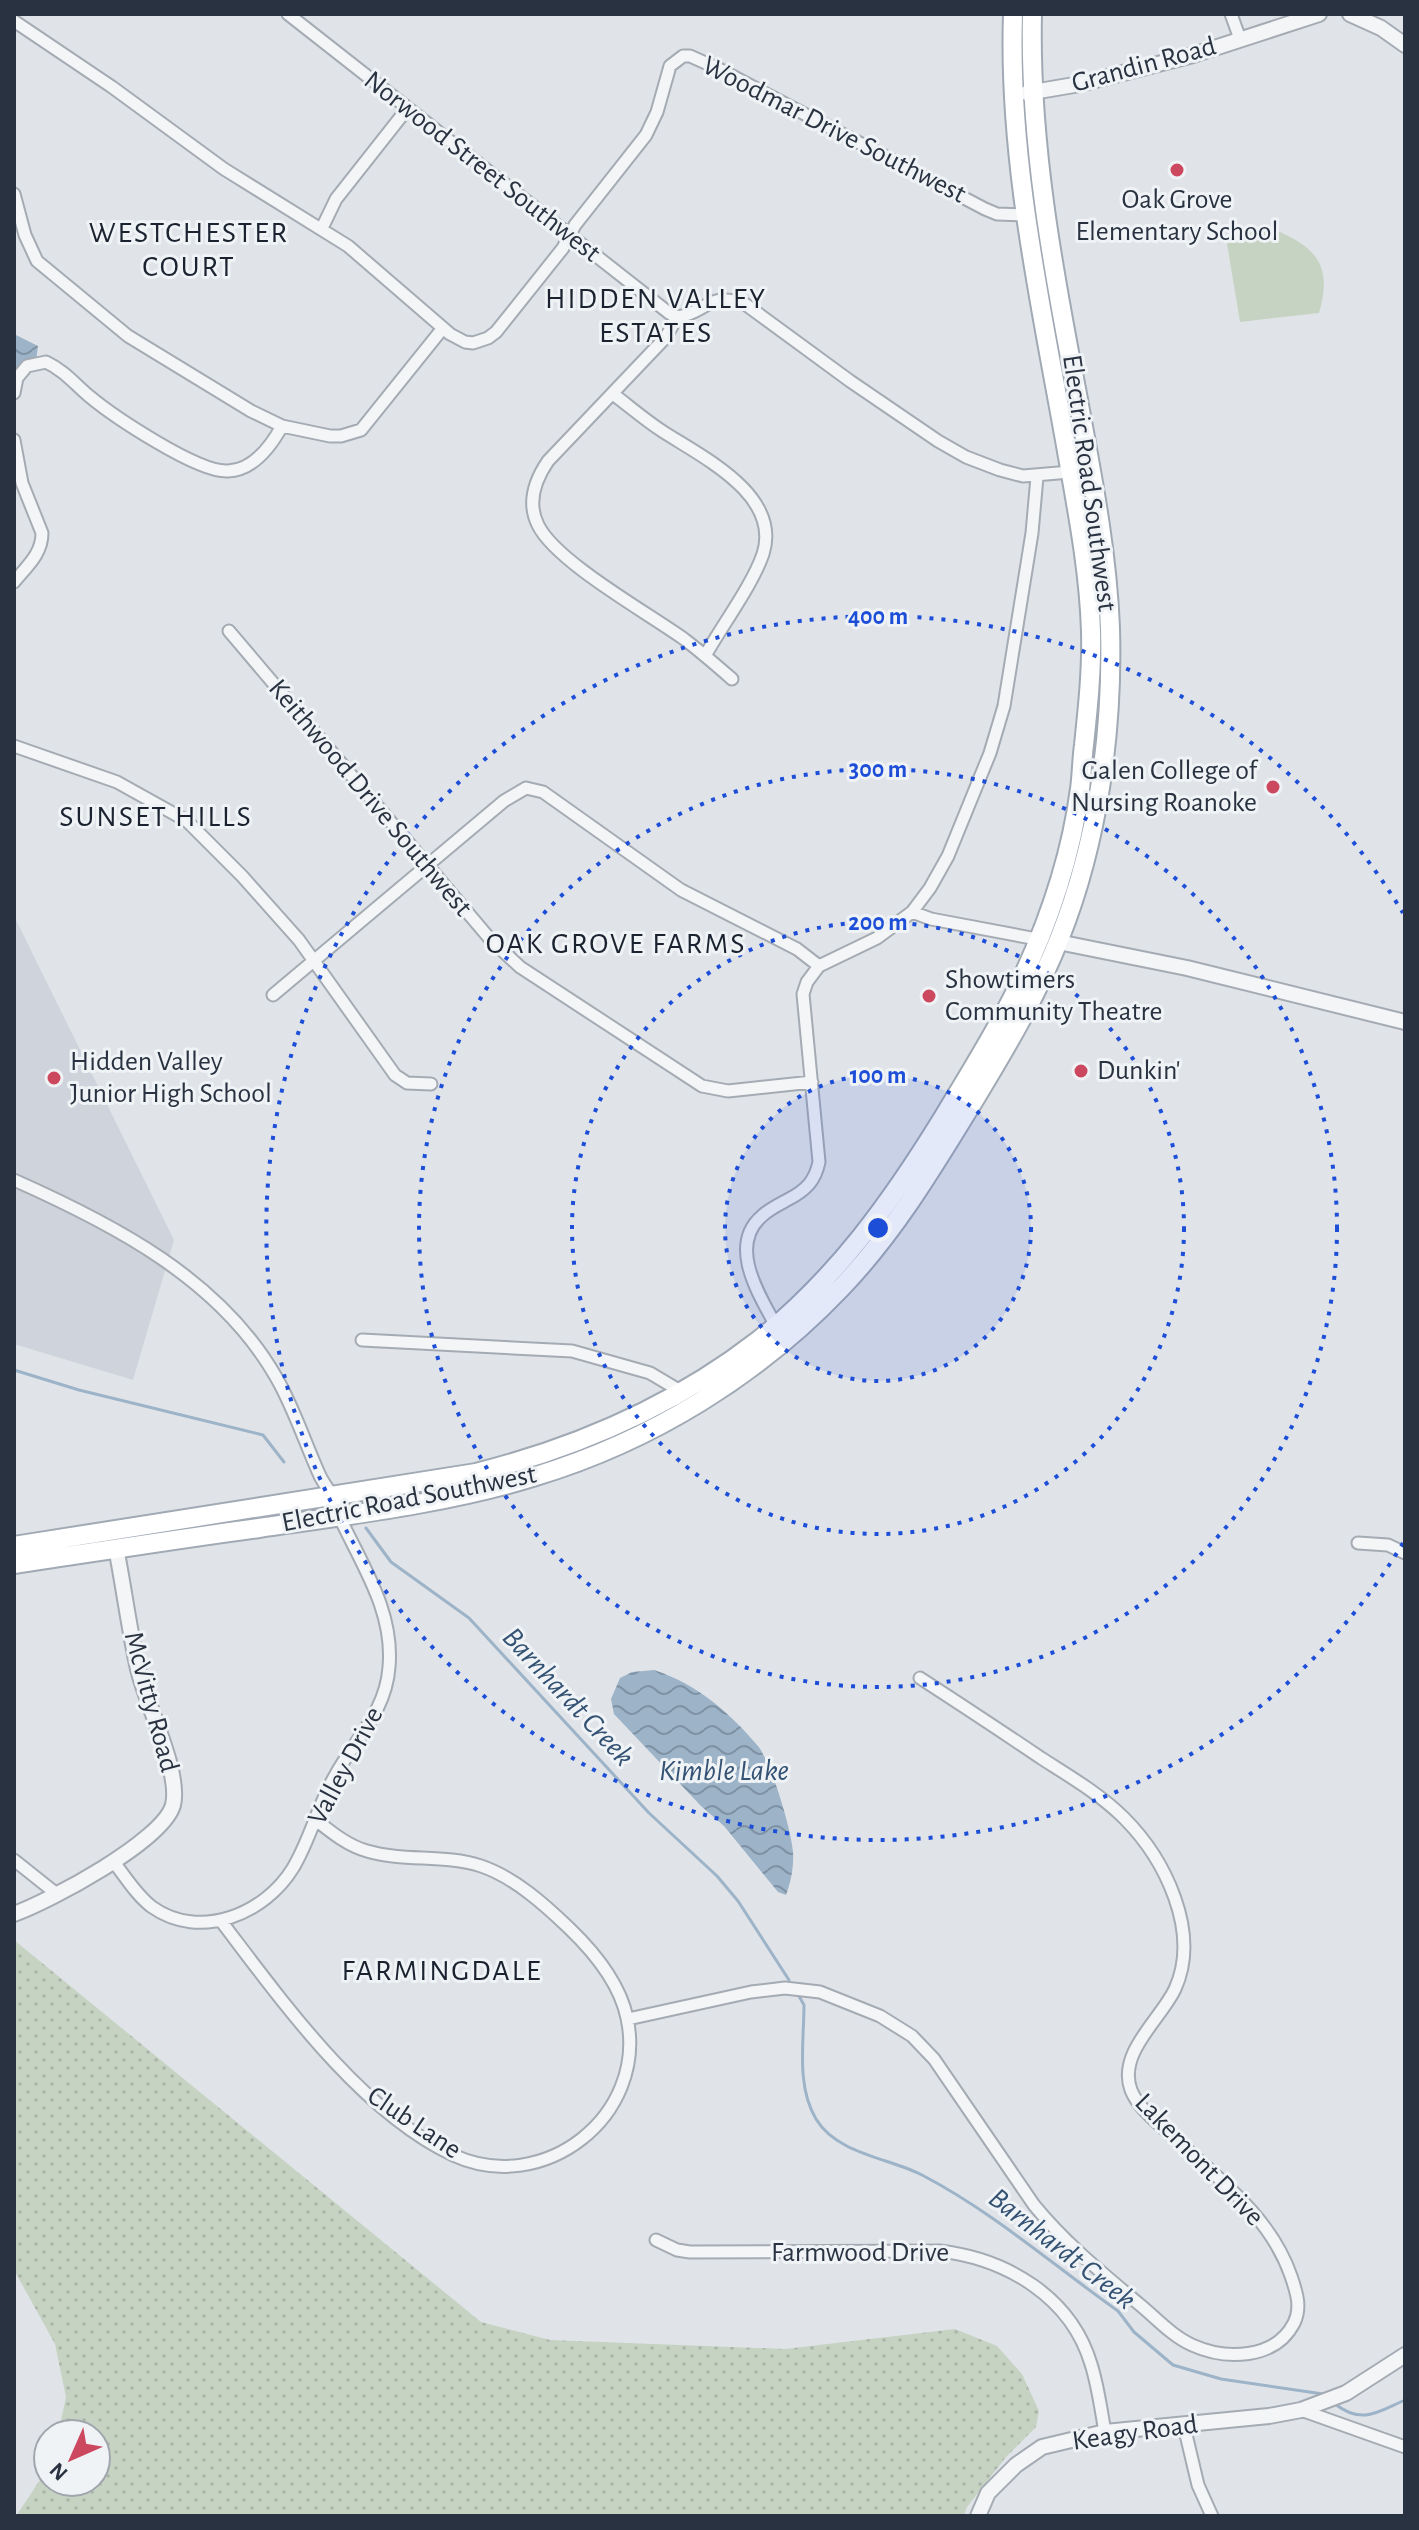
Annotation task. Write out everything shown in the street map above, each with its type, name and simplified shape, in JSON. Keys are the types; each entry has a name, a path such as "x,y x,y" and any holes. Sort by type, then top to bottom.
{"main road":[{"name":"Electric Road Southwest","path":"14,1546 476,1473 531,1459 606,1431 682,1392 776,1326 834,1270 894,1195 1004,1014 1038,940 1073,827 1089,716 1089,597 1026,215 1014,93 1013,14"},
{"name":"Electric Road Southwest","path":"14,1564 339,1516 477,1492 569,1465 612,1448 689,1409 766,1356 839,1290 900,1217 996,1064 1028,1007 1058,942 1091,828 1108,714 1110,628 1107,584 1087,444 1045,209 1034,92 1032,14"}],"street":[{"name":"Norwood Street Southwest","path":"288,14 677,317"},
{"path":"1231,14 1240,39"},
{"name":"Grandin Road","path":"1014,93 1092,81 1193,55 1319,14"},
{"path":"1350,14 1381,28 1405,45"},
{"path":"14,21 112,87 235,177 348,246 443,328 465,342 488,338 522,301 563,248 569,235"},
{"name":"Woodmar Drive Southwest","path":"569,235 646,135 657,112 672,63 683,56 690,56 985,209 997,214 1026,215"},
{"path":"322,228 336,199 407,109"},
{"path":"14,194 29,248 46,271 162,359 282,426 330,436 361,430 443,328"},
{"path":"732,679 558,550 547,539 535,518 533,494 541,471 666,337 677,317 716,300 745,304 938,441 974,461 1000,470 1037,477 1070,472 1087,444"},
{"path":"14,393 17,378 27,366 46,362 64,372 128,424 217,470 235,470 255,460 282,426"},
{"path":"613,394 736,480 760,510 764,521 765,544 759,564 705,656"},
{"path":"14,440 22,483 34,509 42,542 36,557 14,582"},
{"path":"776,1326 754,1283 747,1246 749,1233 761,1216 801,1192 816,1173 819,1150 803,994 807,982 819,966 877,938 912,912 923,900 948,856 995,737 1009,682 1032,533 1037,477"},
{"name":"Keithwood Drive Southwest","path":"229,631 490,939 520,967 695,1083 728,1091 812,1082"},
{"path":"14,746 117,782 187,821 242,876 315,960 395,1075 407,1083 431,1084"},
{"path":"273,995 504,801 526,788 536,789 681,890 797,949 819,966"},
{"path":"912,912 931,919 1187,968 1405,1022"},
{"name":"Valley Drive","path":"14,1180 79,1209 153,1253 206,1293 248,1336 277,1379 332,1496 379,1600 389,1637 386,1689 379,1707 336,1774 293,1868 273,1891 244,1913 221,1921 189,1922 164,1914 141,1897 113,1861"},
{"path":"362,1340 572,1351 650,1373 682,1392"},
{"path":"1358,1543 1388,1545 1405,1553"},
{"name":"McVitty Road","path":"14,1914 58,1895 144,1841 170,1813 174,1793 170,1769 139,1670 116,1548"},
{"name":"Lakemont Drive","path":"628,2019 751,1992 785,1988 820,1992 880,2016 912,2036 934,2059 1051,2226 1177,2336 1207,2351 1241,2355 1266,2349 1287,2333 1294,2323 1298,2301 1289,2270 1268,2231 1247,2205 1140,2105 1128,2082 1135,2051 1170,1998 1181,1968 1183,1936 1179,1915 1164,1875 1137,1832 1109,1805 920,1678"},
{"name":"Club Lane","path":"221,1921 303,2026 359,2086 408,2126 453,2155 501,2166 539,2161 562,2154 585,2138 611,2105 620,2087 628,2054 628,2019 614,1985 588,1947 519,1887 492,1871 462,1862 402,1858 365,1851 316,1820"},
{"path":"14,1860 58,1895"},
{"name":"Farmwood Drive","path":"656,2240 667,2247 690,2252 940,2251 963,2254 1002,2266 1050,2298 1074,2327 1091,2365 1105,2432"},
{"name":"Keagy Road","path":"978,2516 988,2493 1016,2465 1042,2447 1105,2432 1184,2426 1301,2410 1346,2393 1405,2355"},
{"path":"1301,2410 1405,2447"},
{"path":"1184,2426 1198,2485 1212,2516"}],"shaded area":[{"name":"Hidden Valley Junior High School","path":"14,916 174,1240 133,1380 14,1344"}],"green space":[{"path":"1273,229 1300,243 1317,260 1324,282 1319,313 1240,322 1227,244 1250,230"},
{"path":"14,1940 481,2322 550,2340 785,2349 955,2329 997,2346 1022,2374 1039,2411 1036,2427 1006,2457 967,2507 964,2516 16,2516 32,2492 32,2498 112,2498 112,2418 61,2418 66,2397 55,2344 14,2270"}],"water":[{"path":"14,334 38,346 36,361 14,370"},
{"name":"Kimble Lake","path":"654,1670 684,1683 711,1700 758,1746 780,1797 793,1852 793,1868 786,1895 778,1892 724,1826 614,1714 611,1699 620,1678 632,1672"}],"waterway":[{"name":"Barnhardt Creek","path":"14,1370 79,1390 263,1435 284,1462"},
{"name":"Barnhardt Creek","path":"366,1528 391,1562 469,1618 649,1813 717,1876 738,1901 789,1980"},
{"name":"Barnhardt Creek","path":"799,1996 804,2005 803,2078 810,2106 825,2131 850,2148 922,2175 973,2205 1118,2311 1134,2332 1173,2365 1221,2379 1323,2394"},
{"name":"Barnhardt Creek","path":"1335,2404 1362,2415 1378,2412 1405,2400"}],"place":[{"name":"Oak Grove Elementary School","path":"1177,170"},
{"name":"Galen College of Nursing Roanoke","path":"1273,787"},
{"name":"Showtimers Community Theatre","path":"929,996"},
{"name":"Dunkin'","path":"1081,1071"},
{"name":"Hidden Valley Junior High School","path":"54,1078"}],"district":[{"name":"WESTCHESTER COURT","path":"189,250"},
{"name":"HIDDEN VALLEY ESTATES","path":"656,316"},
{"name":"SUNSET HILLS","path":"156,817"},
{"name":"OAK GROVE FARMS","path":"616,944"},
{"name":"FARMINGDALE","path":"442,1971"}]}
